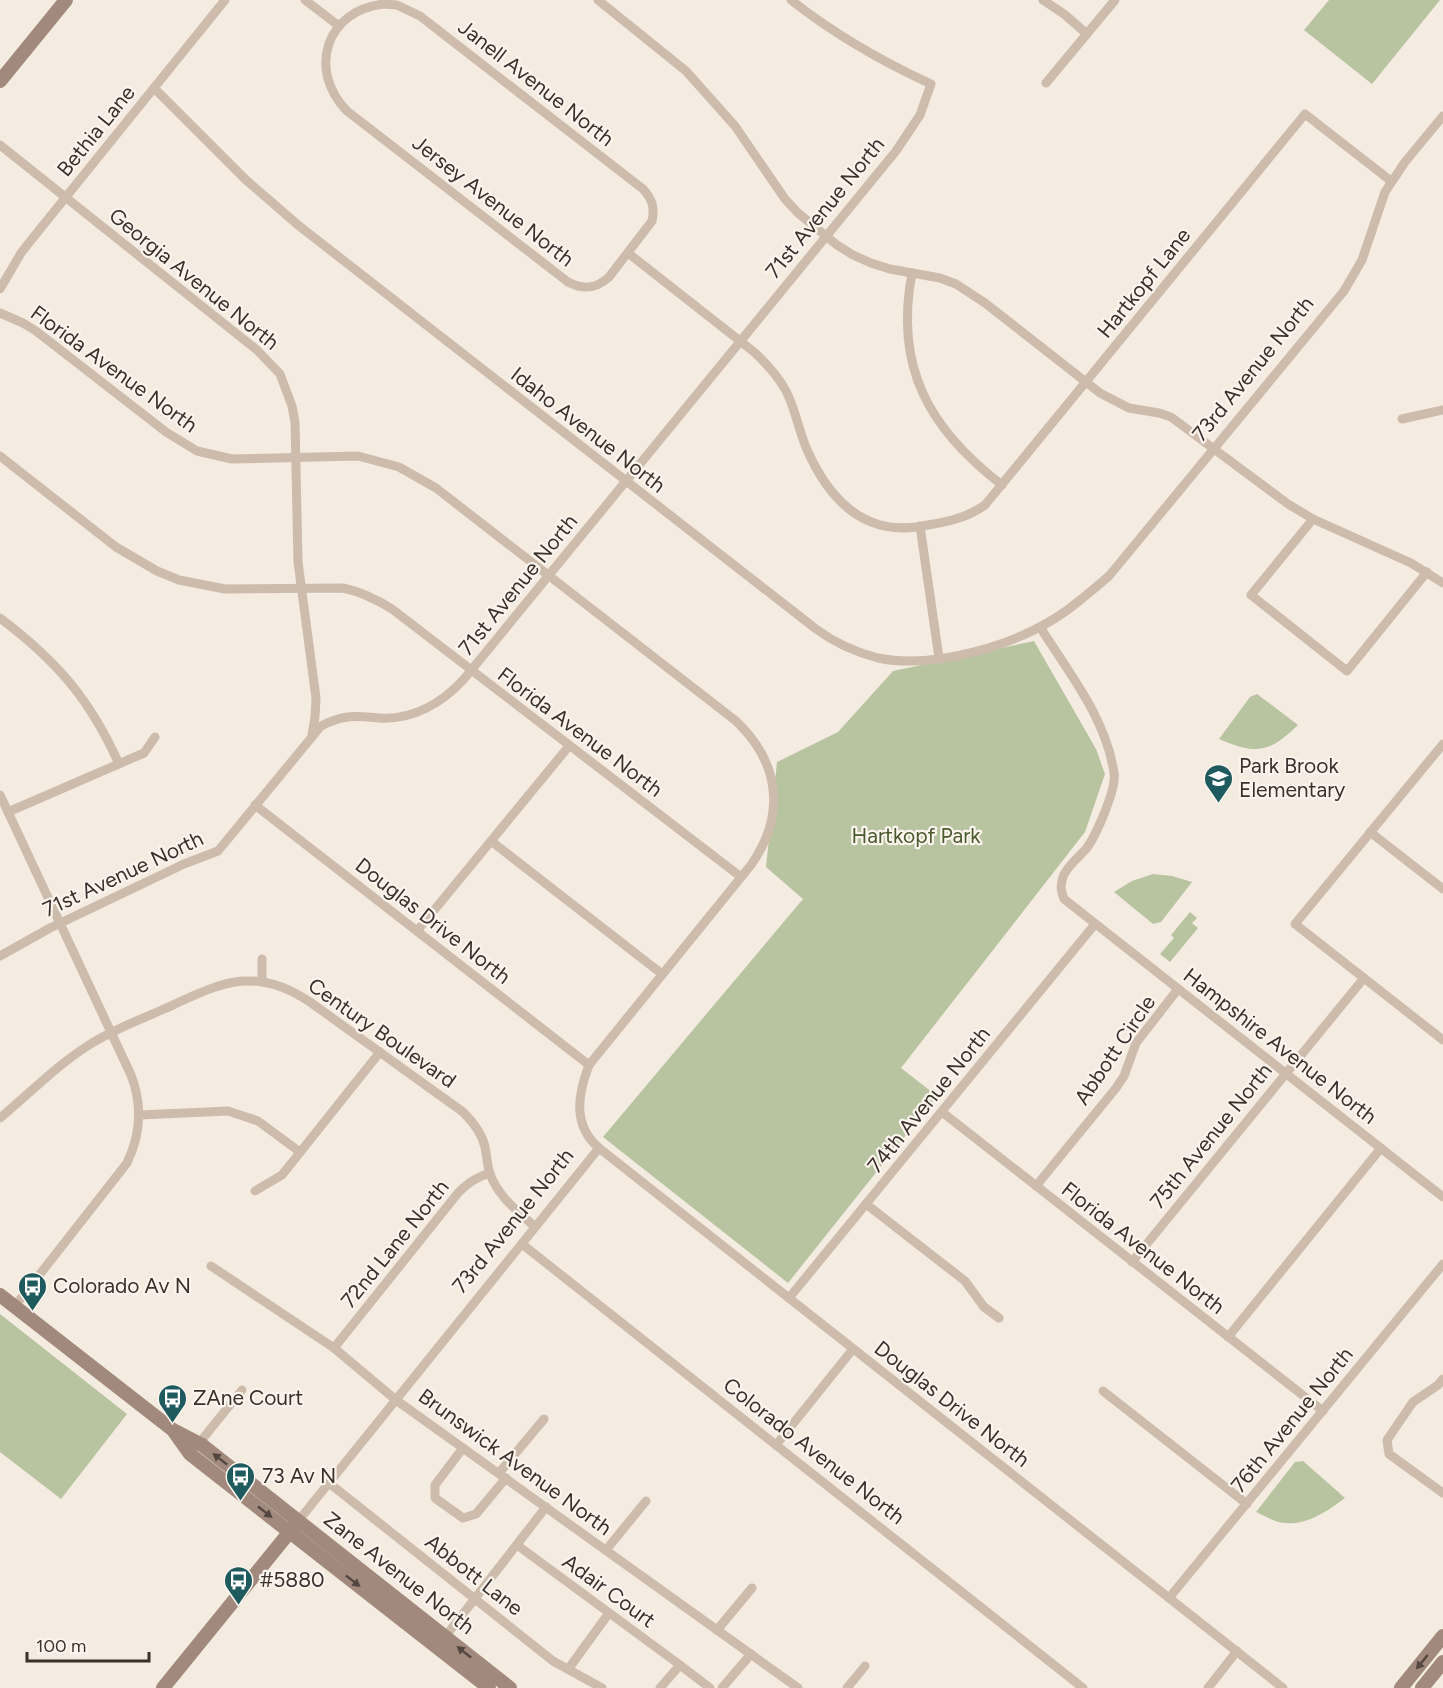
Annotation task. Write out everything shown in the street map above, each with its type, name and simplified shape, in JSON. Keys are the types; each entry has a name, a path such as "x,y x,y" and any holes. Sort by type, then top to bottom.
{"street":[{"path":"0,81 66,0"},
{"name":"Bethia Lane","path":"0,289 21,254 65,197 225,0"},
{"path":"305,0 339,26"},
{"name":"71st Avenue North","path":"0,956 29,939 184,864 218,851 321,726 333,719 347,716 400,717 418,712 436,704 451,693 471,671 897,151 920,115 931,84 846,39 791,0"},
{"path":"1043,0 1087,34"},
{"path":"1046,83 1115,0"},
{"path":"601,1 679,65 706,91 735,126 785,199 798,213 853,255 890,269 940,278 971,292 1114,402 1129,408 1171,417 1313,519 1386,551 1443,583"},
{"name":"Janell Avenue North","path":"339,26 360,9 372,5 397,5 409,9 643,189 653,203 652,221 628,253"},
{"name":"Jersey Avenue North","path":"339,26 325,53 327,79 338,101 356,118 576,286 585,288 602,283 628,253"},
{"name":"Idaho Avenue North","path":"153,88 246,180 298,225 625,482 835,642 857,652 880,658 903,660 939,658 1015,639 1053,619"},
{"name":"Hartkopf Lane","path":"920,526 963,518 985,506 1305,114 1391,181"},
{"name":"73rd Avenue North","path":"1053,619 1088,595 1109,576 1354,276 1369,243 1378,209 1391,181 1443,116"},
{"name":"Georgia Avenue North","path":"0,145 270,362 280,374 292,406 295,422 295,456"},
{"path":"628,253 740,341 779,378 788,394 808,453 832,492 848,508 861,518 891,529 920,526 939,658"},
{"path":"912,273 907,309 907,335 919,384 929,408 943,430 979,467 1002,485"},
{"name":"Florida Avenue North","path":"0,313 36,331 166,432 197,451 232,459 295,456"},
{"path":"1402,419 1443,410"},
{"name":"Florida Avenue North","path":"0,456 116,547 156,571 179,580 225,589 344,588 377,599 741,877"},
{"path":"311,736 316,698 298,562 295,456 358,456 379,460 409,472 436,488 549,576"},
{"path":"1313,519 1251,595 1347,671 1427,572"},
{"name":"73rd Avenue North","path":"163,1688 599,1148 584,1130 579,1111 579,1098 589,1065 741,877 761,850 769,834 774,799 772,782 759,748 749,734 736,721 549,576"},
{"path":"0,618 45,654 66,676 84,699 99,724 118,764"},
{"path":"1040,627 1101,724 1115,775 1095,834 1088,847 1064,874 1060,889 1064,899 1095,924"},
{"path":"9,812 144,753 154,737"},
{"path":"1443,744 1295,924 1443,1040"},
{"path":"417,931 569,746"},
{"path":"0,795 134,1084 139,1099 140,1115 138,1133 128,1163 15,1306"},
{"name":"Douglas Drive North","path":"255,805 589,1065"},
{"path":"1370,832 1443,889"},
{"path":"491,841 662,974"},
{"name":"Hampshire Avenue North","path":"1095,924 1443,1197"},
{"name":"74th Avenue North","path":"789,1298 1095,924"},
{"path":"262,959 262,982"},
{"name":"75th Avenue North","path":"1132,1262 1364,978"},
{"name":"Century Boulevard","path":"0,1118 78,1053 111,1033 215,985 230,982 262,982 285,987 297,993 463,1112 472,1121 485,1145 490,1173 503,1198 536,1227"},
{"name":"Abbott Circle","path":"1036,1186 1116,1088 1124,1076 1136,1042 1178,989"},
{"path":"255,1191 282,1175 380,1053"},
{"path":"140,1115 228,1111 258,1121 300,1152"},
{"name":"Florida Avenue North","path":"942,1112 1323,1411"},
{"name":"Douglas Drive North","path":"599,1148 1282,1688"},
{"path":"1228,1337 1381,1149"},
{"name":"72nd Lane North","path":"334,1348 458,1193 479,1176 490,1173"},
{"path":"866,1204 965,1281 984,1307 999,1318"},
{"name":"Colorado Avenue North","path":"522,1244 1083,1688"},
{"name":"76th Avenue North","path":"1169,1598 1443,1264"},
{"name":"Brunswick Avenue North","path":"211,1266 334,1348 396,1400 798,1688"},
{"name":"Zane Avenue North","path":"0,1294 295,1526 510,1688"},
{"path":"776,1445 852,1349"},
{"path":"1443,1379 1413,1402 1387,1440 1389,1454 1443,1493"},
{"path":"195,1448 242,1390"},
{"path":"1103,1391 1247,1504"},
{"path":"463,1448 435,1485 435,1498 463,1518 476,1514 544,1419"},
{"name":"Abbott Lane","path":"329,1483 553,1660 601,1688"},
{"path":"606,1550 646,1501"},
{"path":"445,1637 546,1507"},
{"name":"Zane Avenue North","path":"295,1526 489,1688"},
{"name":"Adair Court","path":"517,1545 680,1665"},
{"path":"717,1630 752,1588"},
{"path":"569,1668 609,1613"},
{"path":"1401,1688 1443,1636"},
{"path":"1208,1688 1237,1651"},
{"path":"722,1688 751,1654"},
{"path":"1422,1688 1443,1662"},
{"path":"660,1688 680,1665 710,1688"},
{"path":"847,1688 865,1666"}],"green space":[{"path":"1329,0 1440,0 1372,84 1304,30"},
{"name":"Hartkopf Park","path":"1034,641 1096,749 1105,774 1085,832 901,1068 937,1096 788,1283 603,1137 803,899 766,867 777,762 838,732 893,671"},
{"path":"1257,694 1298,725 1279,741 1262,748 1243,748 1219,739 1250,697"},
{"path":"1153,874 1172,876 1192,882 1161,922 1153,924 1114,892 1132,881"},
{"path":"1190,912 1197,918 1192,923 1198,928 1170,962 1160,954 1174,938 1171,935"},
{"path":"0,1314 127,1414 61,1499 0,1452"},
{"path":"1303,1461 1345,1498 1314,1518 1297,1523 1278,1522 1256,1512 1295,1462"}],"place":[{"name":"Park Brook Elementary","path":"1218,804"},
{"name":"Colorado Av N","path":"32,1312"},
{"name":"ZAne Court","path":"172,1424"},
{"name":"73 Av N","path":"241,1502"},
{"name":"#5880","path":"239,1606"}]}
